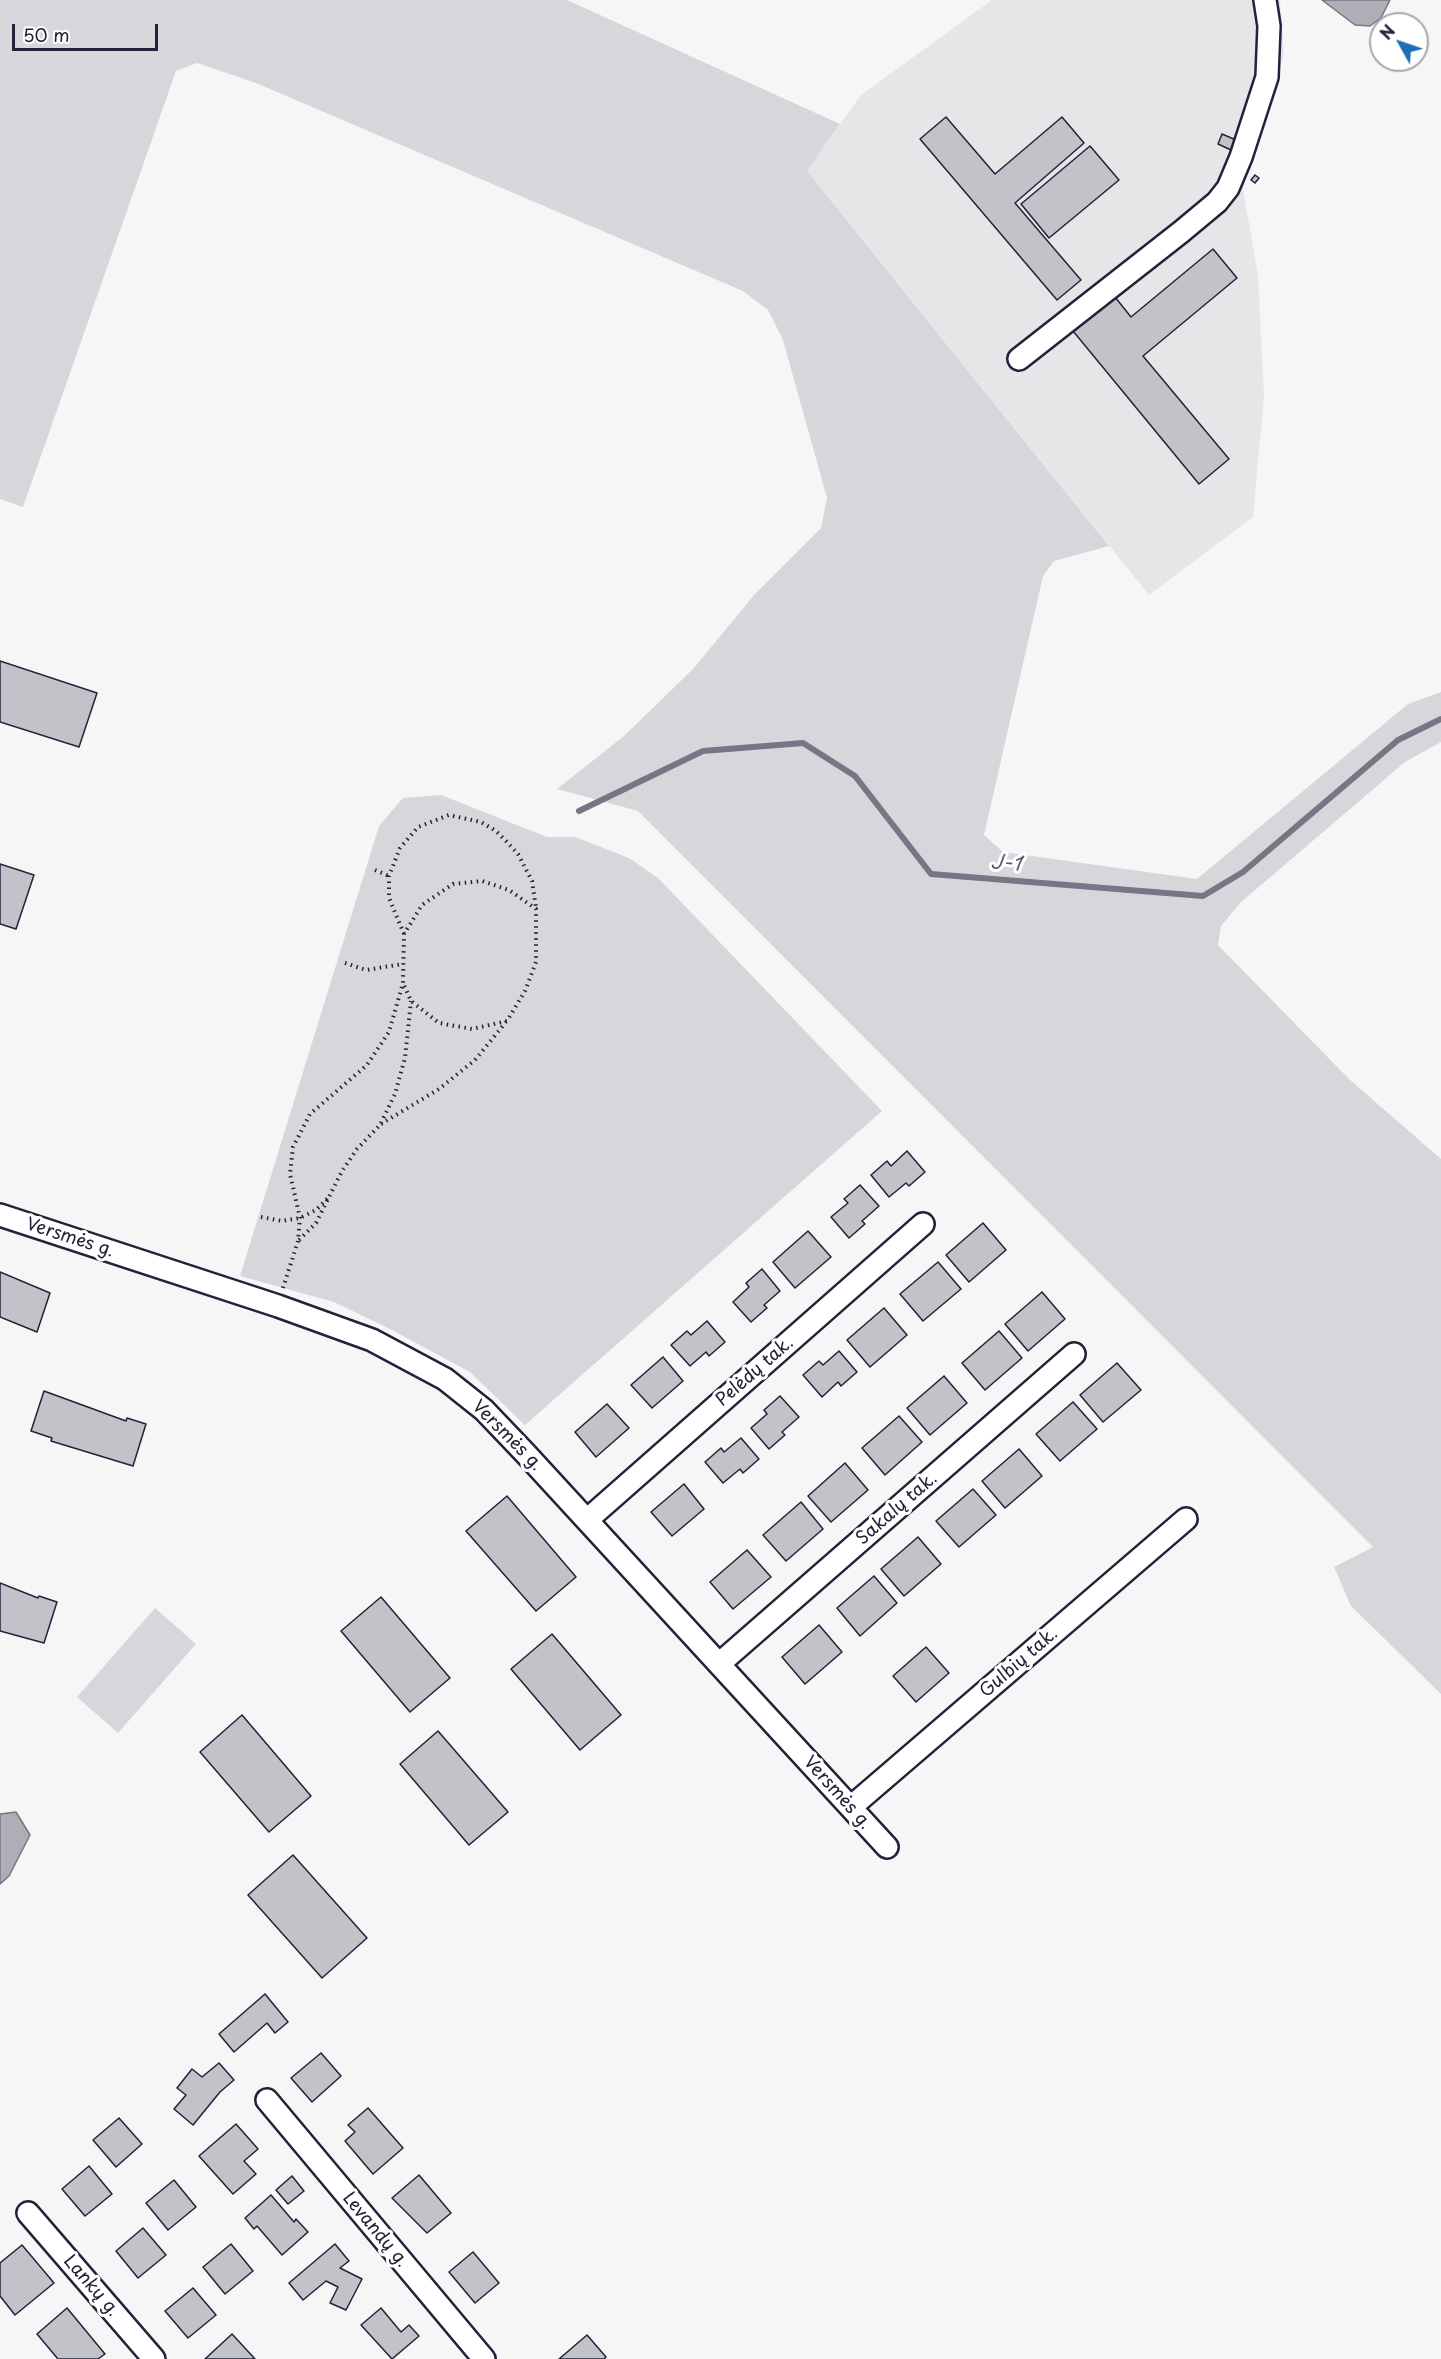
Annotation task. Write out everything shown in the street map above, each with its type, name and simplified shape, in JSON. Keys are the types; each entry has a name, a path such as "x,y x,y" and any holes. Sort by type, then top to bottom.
{"street":[{"path":"1019,358 1181,232 1217,201 1228,188 1241,157 1267,77 1269,26 1265,0"},
{"name":"Versmės g.","path":"0,1215 278,1306 372,1340 445,1379 484,1410 887,1847"},
{"name":"Pelėdų tak.","path":"587,1520 923,1224"},
{"name":"Sakalų tak.","path":"719,1664 1074,1354"},
{"name":"Gulbių tak.","path":"851,1807 1186,1519"},
{"name":"Levandų g.","path":"267,2100 484,2359"},
{"name":"Lankų g.","path":"28,2213 154,2359"}],"path":[{"path":"278,1306 298,1241 300,1218 290,1174 293,1147 310,1114 367,1065 389,1032 403,983 404,934 390,898 389,876 400,848 418,827 450,815 467,818 496,831 518,854 532,881 536,909 536,962 525,991 507,1021 475,1060 439,1089 380,1125 357,1149 316,1223 298,1241"},
{"path":"375,870 389,876"},
{"path":"404,934 422,905 453,884 482,881 509,890 536,909"},
{"path":"345,963 366,970 403,964"},
{"path":"403,983 411,1001 439,1023 472,1029 507,1021"},
{"path":"380,1125 395,1094 405,1058 411,1001"},
{"path":"261,1217 282,1221 300,1218 316,1210 332,1193"}],"shaded area":[{"path":"0,0 567,0 840,124 807,171 1109,546 1054,561 1043,576 984,835 1003,852 1197,879 1408,704 1441,692 1441,742 1405,762 1240,903 1221,926 1218,945 1350,1080 1441,1159 1441,1694 1351,1606 1334,1567 1373,1547 638,811 557,789 624,736 694,668 755,594 821,528 827,498 783,340 768,310 743,291 256,83 197,63 176,71 23,507 0,499"},
{"path":"992,0 1280,0 1284,54 1243,189 1258,275 1264,396 1253,517 1149,595 807,171 861,95"},
{"path":"1322,0 1390,0 1384,12 1369,12 1369,26 1355,25"},
{"path":"441,795 547,837 575,837 629,858 658,878 882,1111 525,1425 470,1372 392,1330 334,1302 240,1276 379,826 403,798"},
{"path":"155,1608 196,1644 118,1733 77,1697"},
{"path":"16,1812 30,1835 9,1876 0,1884 0,1814"}],"building":[{"path":"946,117 995,174 1062,117 1084,143 1015,203 1081,280 1057,300 920,139"},
{"path":"1222,134 1236,140 1231,150 1218,144"},
{"path":"1090,146 1119,180 1049,238 1021,204"},
{"path":"1255,175 1259,178 1255,183 1251,180"},
{"path":"1213,249 1237,278 1143,356 1229,459 1199,484 1073,331 1115,297 1131,317"},
{"path":"0,661 97,693 79,747 0,722"},
{"path":"0,864 34,875 16,929 0,924"},
{"path":"907,1151 925,1172 909,1186 906,1183 889,1197 871,1175 887,1161 891,1166"},
{"path":"860,1185 879,1206 862,1221 865,1224 849,1238 831,1217 848,1203 844,1199"},
{"path":"983,1223 1006,1250 969,1282 946,1255"},
{"path":"808,1231 831,1257 795,1288 773,1262"},
{"path":"938,1262 961,1289 923,1321 900,1294"},
{"path":"762,1269 780,1291 764,1305 767,1308 751,1322 733,1302 749,1287 746,1283"},
{"path":"0,1272 50,1293 37,1332 0,1317"},
{"path":"1042,1292 1065,1319 1028,1351 1005,1324"},
{"path":"884,1308 907,1335 870,1367 847,1340"},
{"path":"707,1321 725,1342 709,1356 706,1352 690,1366 671,1345 687,1331 691,1335"},
{"path":"999,1331 1022,1358 985,1390 962,1363"},
{"path":"839,1351 857,1372 841,1386 838,1382 822,1397 803,1375 819,1361 823,1365"},
{"path":"663,1357 683,1381 652,1408 631,1385"},
{"path":"1117,1363 1141,1390 1103,1422 1080,1395"},
{"path":"944,1376 967,1403 930,1435 907,1408"},
{"path":"44,1391 126,1421 127,1418 146,1424 133,1466 51,1441 52,1438 31,1431"},
{"path":"780,1396 799,1417 782,1432 785,1435 769,1449 751,1428 767,1414 764,1410"},
{"path":"1073,1402 1097,1429 1060,1461 1036,1434"},
{"path":"607,1404 629,1428 596,1457 575,1432"},
{"path":"899,1416 922,1442 885,1475 862,1448"},
{"path":"741,1438 759,1459 743,1473 740,1469 723,1483 705,1462 721,1448 724,1452"},
{"path":"1019,1449 1042,1476 1005,1508 982,1481"},
{"path":"845,1463 868,1490 831,1522 808,1496"},
{"path":"684,1484 704,1509 672,1536 651,1512"},
{"path":"973,1489 996,1515 959,1547 936,1521"},
{"path":"507,1496 576,1577 536,1611 466,1531"},
{"path":"801,1502 823,1529 786,1561 763,1535"},
{"path":"918,1537 941,1564 904,1596 881,1569"},
{"path":"747,1550 771,1577 733,1609 710,1582"},
{"path":"874,1576 897,1603 860,1636 837,1608"},
{"path":"0,1583 38,1598 39,1596 57,1602 44,1643 0,1631"},
{"path":"381,1597 450,1678 410,1712 341,1631"},
{"path":"819,1625 842,1652 805,1684 782,1657"},
{"path":"552,1634 621,1715 580,1750 511,1669"},
{"path":"926,1647 949,1673 916,1702 893,1676"},
{"path":"242,1715 311,1796 269,1832 200,1752"},
{"path":"438,1731 508,1812 469,1845 400,1764"},
{"path":"293,1855 367,1938 322,1978 248,1895"},
{"path":"265,1994 288,2022 275,2033 267,2023 234,2052 219,2034"},
{"path":"321,2053 341,2076 312,2102 291,2078"},
{"path":"219,2063 234,2080 220,2092 193,2125 174,2109 186,2095 177,2088 192,2069 202,2077"},
{"path":"368,2108 403,2148 373,2174 345,2141 355,2132 348,2125"},
{"path":"119,2118 142,2144 116,2167 93,2140"},
{"path":"236,2124 258,2149 244,2161 256,2174 233,2194 199,2156"},
{"path":"89,2166 112,2194 85,2216 62,2189"},
{"path":"419,2175 451,2213 427,2233 392,2198"},
{"path":"292,2176 304,2191 288,2204 276,2190"},
{"path":"174,2180 196,2207 168,2230 146,2203"},
{"path":"271,2195 294,2222 296,2219 308,2232 282,2255 257,2226 254,2229 245,2218"},
{"path":"143,2228 166,2255 138,2278 116,2251"},
{"path":"231,2244 253,2271 225,2294 203,2267"},
{"path":"335,2244 349,2261 340,2268 362,2279 346,2310 330,2303 338,2287 326,2281 303,2300 289,2283"},
{"path":"22,2245 54,2283 15,2315 0,2296 0,2263"},
{"path":"473,2252 499,2283 475,2303 449,2272"},
{"path":"193,2288 216,2315 188,2338 165,2311"},
{"path":"67,2308 105,2354 98,2359 58,2359 37,2334"},
{"path":"381,2308 401,2332 409,2325 419,2336 392,2359 361,2325"},
{"path":"232,2334 255,2359 205,2359"},
{"path":"587,2335 606,2357 604,2359 559,2359"}],"waterway":[{"name":"J-1","path":"579,811 703,751 803,743 855,776 931,874 1203,896 1243,872 1398,740 1441,719"}]}
